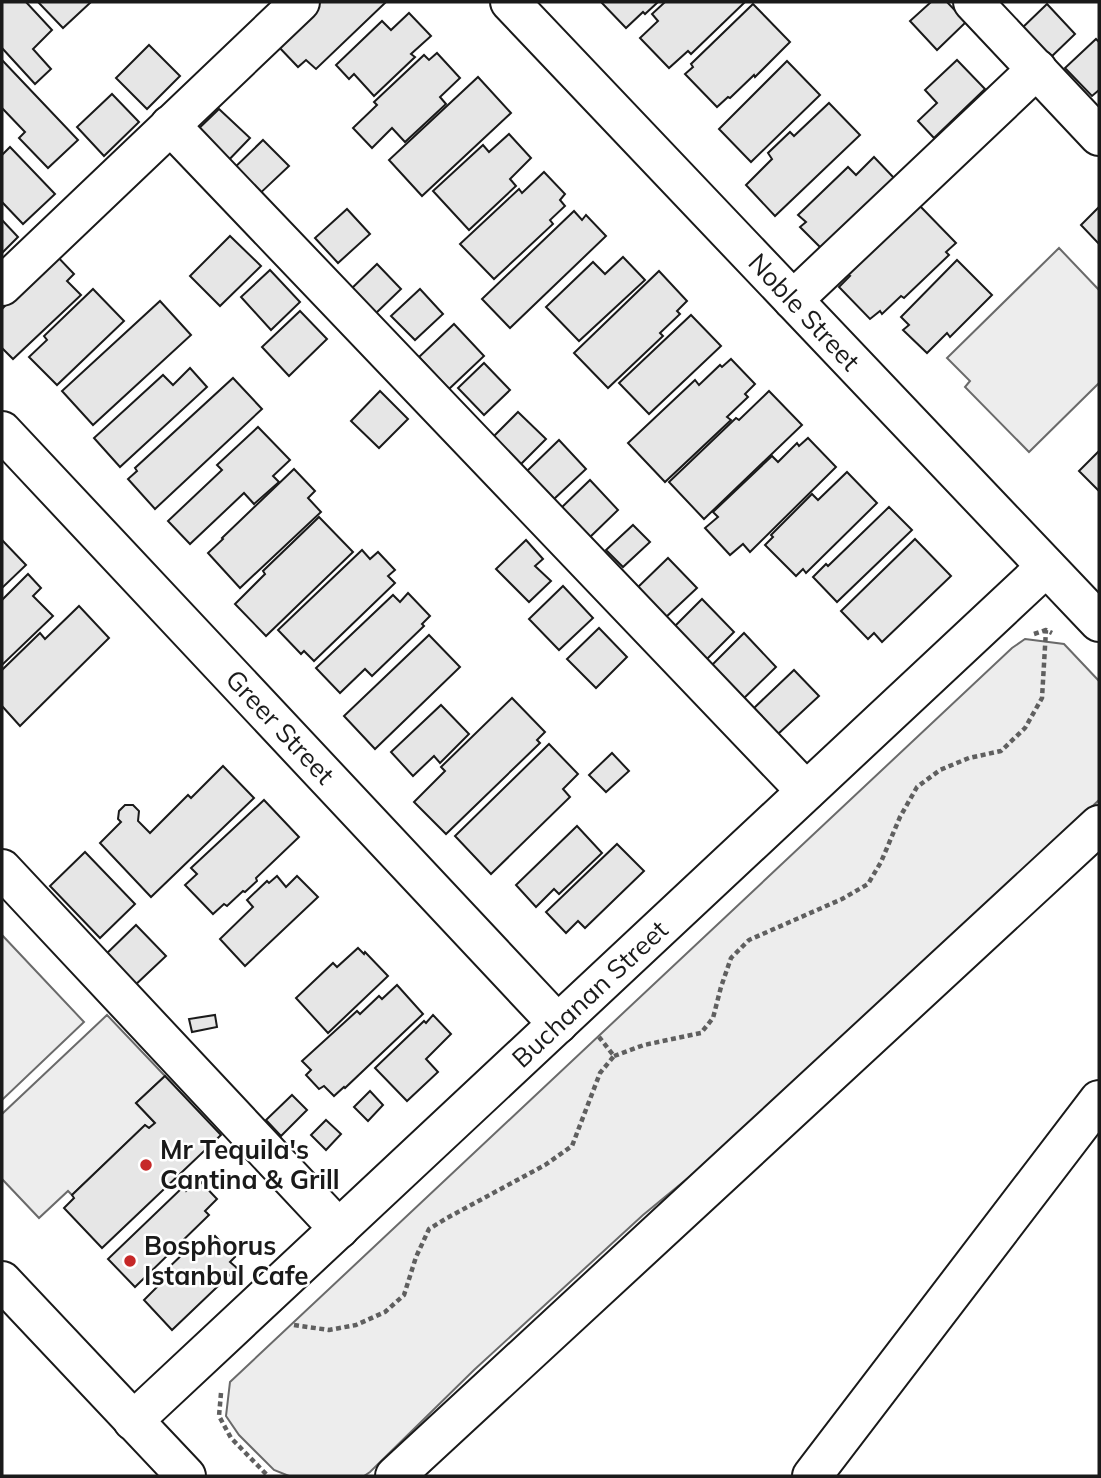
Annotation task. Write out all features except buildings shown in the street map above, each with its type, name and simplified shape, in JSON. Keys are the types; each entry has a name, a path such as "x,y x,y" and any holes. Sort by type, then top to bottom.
{"main road":[{"path":"2,286 300,2"},
{"name":"Noble Street","path":"510,2 1099,622"},
{"path":"973,2 1099,136"},
{"path":"793,300 1037,69"},
{"path":"170,125 806,791"},
{"name":"Greer Street","path":"2,430 558,1024"},
{"name":"Buchanan Street","path":"133,1421 1046,567"},
{"path":"395,1476 1099,825"},
{"path":"2,869 339,1228"},
{"path":"811,1476 1099,1100"},
{"path":"2,1281 186,1476"}],"path":[{"path":"286,1324 329,1329 356,1325 385,1312 404,1295 416,1257 429,1230 545,1165 572,1146 600,1073 614,1056 645,1045 701,1033 713,1017 732,958 750,940 842,899 867,884 881,862 900,817 917,787 940,770 969,758 1001,751 1025,729 1042,698 1046,631"},
{"path":"596,1033 614,1056"}],"shaded area":[{"path":"1059,248 1099,290 1099,383 1029,452 965,387 970,381 947,358"},
{"path":"1025,639 1064,644 1099,681 1099,800 744,1132 643,1215 474,1370 370,1472 364,1476 289,1476 274,1470 239,1435 226,1416 230,1382 1012,648"},
{"path":"2,935 84,1022 2,1100"},
{"path":"107,1015 165,1076 136,1103 155,1123 149,1128 145,1125 72,1195 68,1191 39,1218 2,1179 2,1114"}],"place":[{"name":"Mr Tequila's Cantina & Grill","path":"146,1165"},
{"name":"Bosphorus Istanbul Cafe","path":"130,1261"}]}
